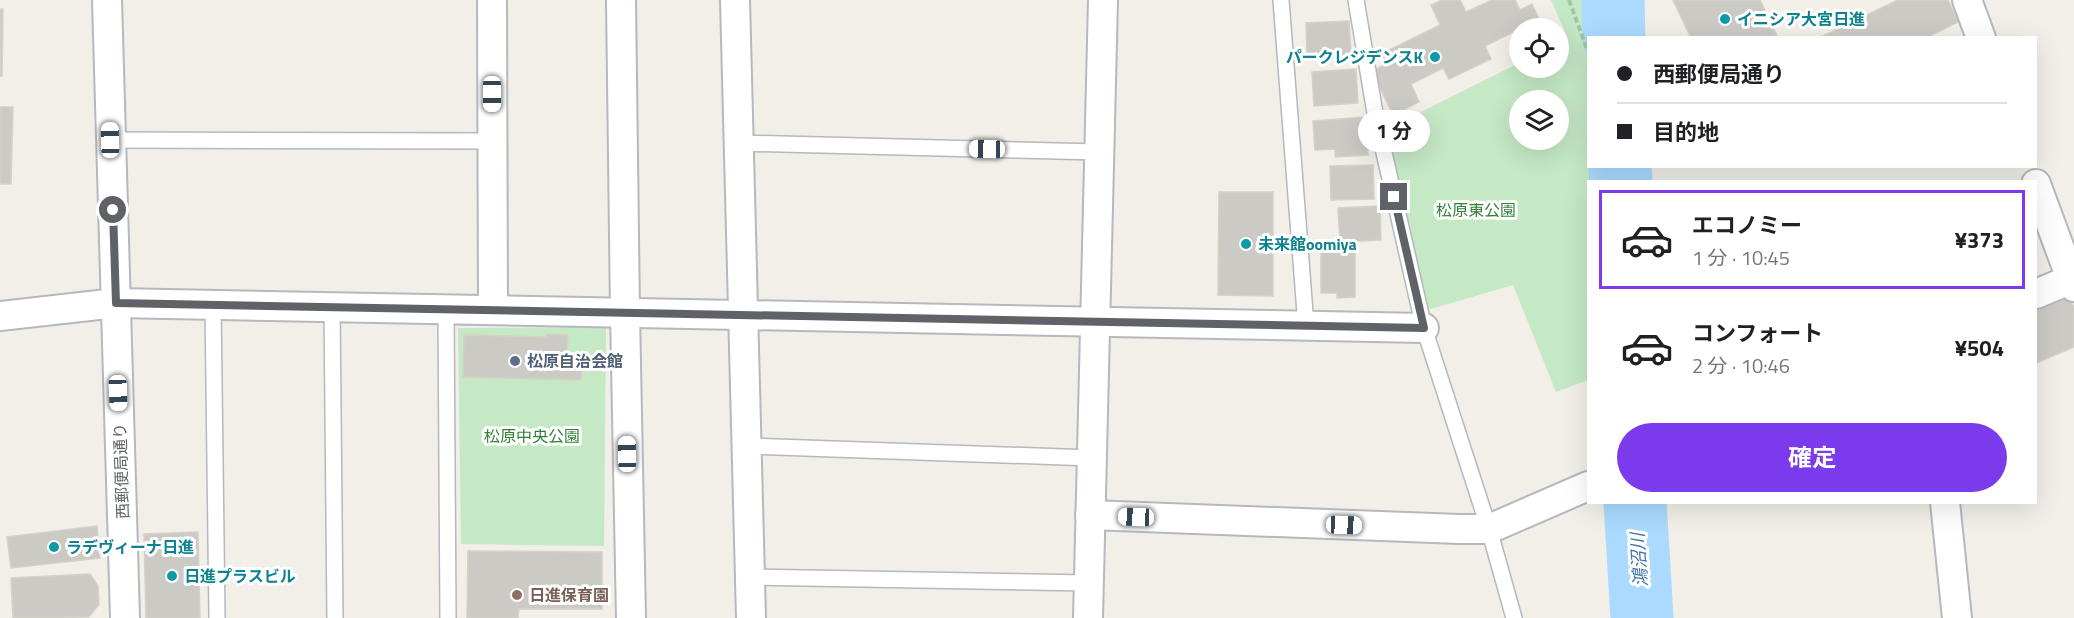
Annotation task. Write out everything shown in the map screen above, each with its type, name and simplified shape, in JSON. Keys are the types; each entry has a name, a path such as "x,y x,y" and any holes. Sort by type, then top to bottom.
{"street":[{"name":"西郵便局通り","path":"107,0 125,618"},
{"path":"492,0 493,310"},
{"path":"621,0 624,313 631,618"},
{"path":"735,0 751,618"},
{"path":"1088,618 1103,0"},
{"path":"1967,0 1980,36"},
{"path":"2037,188 2073,281 2037,294"},
{"path":"0,316 116,303 1424,328"},
{"path":"1090,516 1489,529 1587,486"},
{"path":"1945,504 1957,618"}],"lane":[{"path":"1281,0 1306,326"},
{"path":"1356,0 1375,113 1424,328 1489,529 1514,618"},
{"path":"110,140 493,141"},
{"path":"738,143 1100,152"},
{"path":"213,304 217,618"},
{"path":"332,307 335,618"},
{"path":"446,309 448,618"},
{"path":"746,446 1092,459"},
{"path":"750,577 1089,583"}],"path":[{"path":"1569,0 1587,49"}],"green space":[{"name":"松原東公園","path":"1551,0 1602,0 1604,36 1587,36 1587,168 1611,168 1612,180 1587,180 1587,380 1556,392 1513,285 1417,313 1373,136 1509,68 1509,78 1569,78 1569,18 1559,18"},
{"name":"松原中央公園","path":"606,327 604,546 461,544 458,328"}],"building":[{"name":"パークレジデンスK","path":"1442,0 1460,0 1466,12 1492,0 1515,0 1520,10 1532,4 1538,18 1509,18 1509,34 1485,46 1491,59 1449,79 1443,68 1411,84 1419,102 1393,115 1372,71 1384,65 1379,55 1440,25 1431,5"},
{"name":"イニシア大宮日進","path":"1673,0 1760,0 1777,36 1690,36"},
{"path":"1898,0 1948,0 1958,22 1930,36 1823,36"},
{"path":"0,9 3,9 2,76 0,76"},
{"path":"1349,21 1351,54 1307,56 1306,23"},
{"path":"1356,69 1358,103 1314,106 1312,72"},
{"path":"0,107 13,107 11,184 0,184"},
{"path":"1366,117 1368,155 1335,157 1335,149 1315,150 1313,121"},
{"path":"1373,165 1374,199 1331,200 1330,166"},
{"name":"未来館oomiya","path":"1219,192 1273,192 1273,296 1218,295"},
{"path":"1380,206 1381,240 1340,242 1338,208"},
{"path":"1321,249 1355,249 1355,297 1337,298 1337,293 1321,293"},
{"path":"2069,295 2074,308 2074,347 2037,363 2037,309"},
{"path":"546,334 568,335 567,357 582,357 581,380 463,377 464,335 546,337"},
{"name":"ラデヴィーナ日進","path":"97,526 100,558 11,568 7,537"},
{"name":"日進プラスビル","path":"198,532 200,618 146,618 144,534"},
{"path":"468,551 602,552 602,609 519,609 518,618 467,618"},
{"path":"90,574 98,586 99,604 89,617 13,618 11,578"}],"waterway":[{"name":"鴻沼川","path":"1613,0 1614,36"},
{"name":"鴻沼川","path":"1620,168 1621,180"},
{"name":"鴻沼川","path":"1635,504 1642,618"}],"place":[{"name":"イニシア大宮日進","path":"1725,19"},
{"name":"パークレジデンスK","path":"1435,57"},
{"name":"未来館oomiya","path":"1246,244"},
{"name":"松原自治会館","path":"515,361"},
{"name":"ラデヴィーナ日進","path":"54,547"},
{"name":"日進プラスビル","path":"172,576"},
{"name":"日進保育園","path":"517,595"}],"route":[{"path":"113,210 116,303 1424,328 1394,197"}]}
